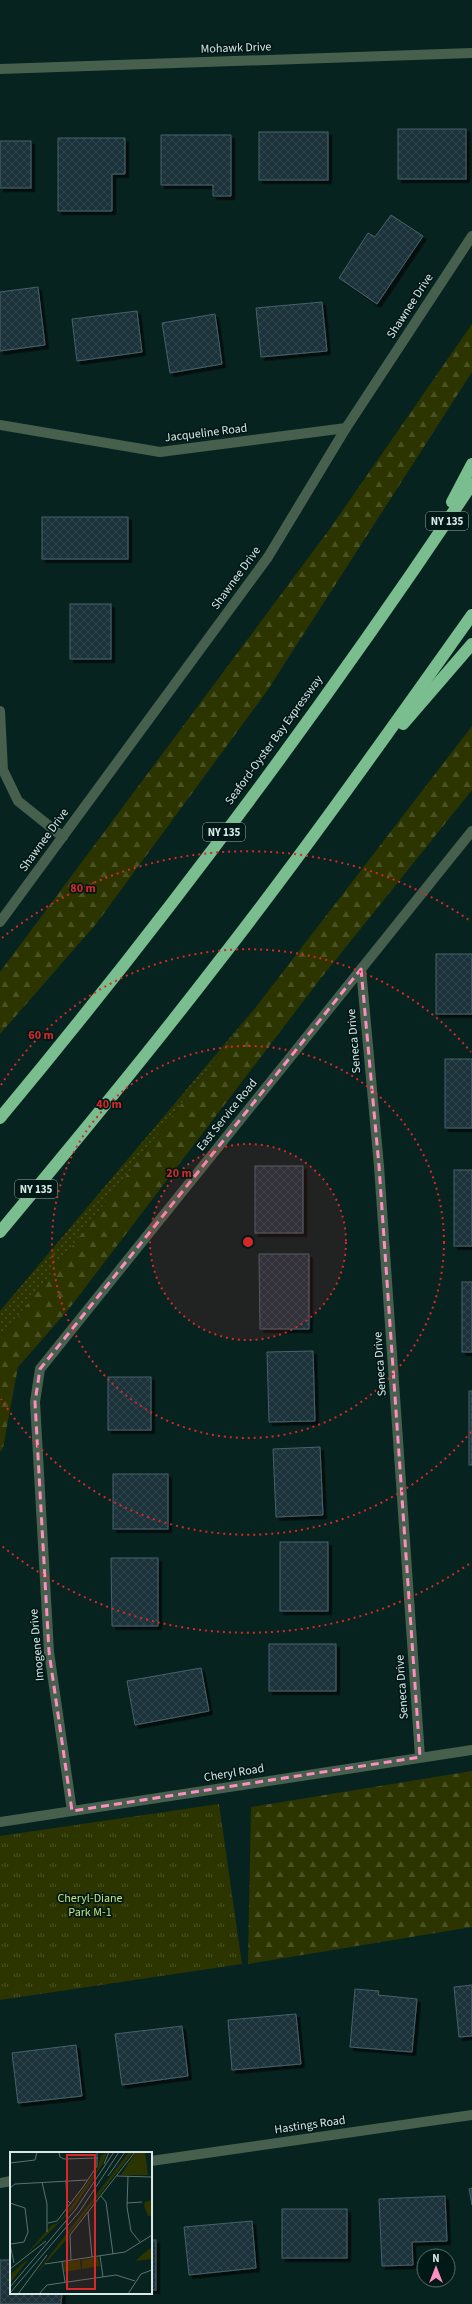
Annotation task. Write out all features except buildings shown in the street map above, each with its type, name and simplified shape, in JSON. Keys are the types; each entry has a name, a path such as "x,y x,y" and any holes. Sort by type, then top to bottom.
{"highway":[{"path":"422,559 472,464"},
{"name":"Seaford-Oyster Bay Expressway","path":"0,1116 16,1099 159,920 293,740 422,559 472,484"},
{"name":"NY 135","path":"0,1232 73,1145 217,964 352,783 472,615"},
{"path":"352,783 472,644"},
{"path":"0,1243 73,1145"}],"street":[{"name":"Mohawk Drive","path":"0,70 472,53"},
{"name":"Shawnee Drive","path":"0,922 268,557 346,428 472,236"},
{"name":"Jacqueline Road","path":"0,425 160,452 346,428"},
{"path":"0,711 3,770 18,801 63,837"},
{"name":"East Service Road","path":"39,1475 35,1402 40,1369 472,831"},
{"name":"Seneca Drive","path":"361,969 379,1166 420,1757"},
{"name":"Imogene Drive","path":"39,1475 49,1652 72,1811"},
{"name":"Cheryl Road","path":"0,1822 472,1750"},
{"name":"Hastings Road","path":"152,2161 472,2115"},
{"path":"0,2183 10,2181"}],"highlighted area":[{"path":"361,969 379,1166 420,1757 72,1811 49,1652 35,1402 40,1369"}],"green space":[{"path":"472,324 472,372 267,691 96,924 0,1034 0,972 329,530"},
{"path":"472,726 472,790 321,978 68,1310 18,1367 3,1448 0,1452 0,1340"},
{"path":"255,1008 0,1340 0,1311"},
{"path":"472,1771 472,1927 248,1964 251,1807"},
{"name":"Cheryl-Diane Park M-1","path":"219,1804 242,1964 0,2000 0,1836"}]}
